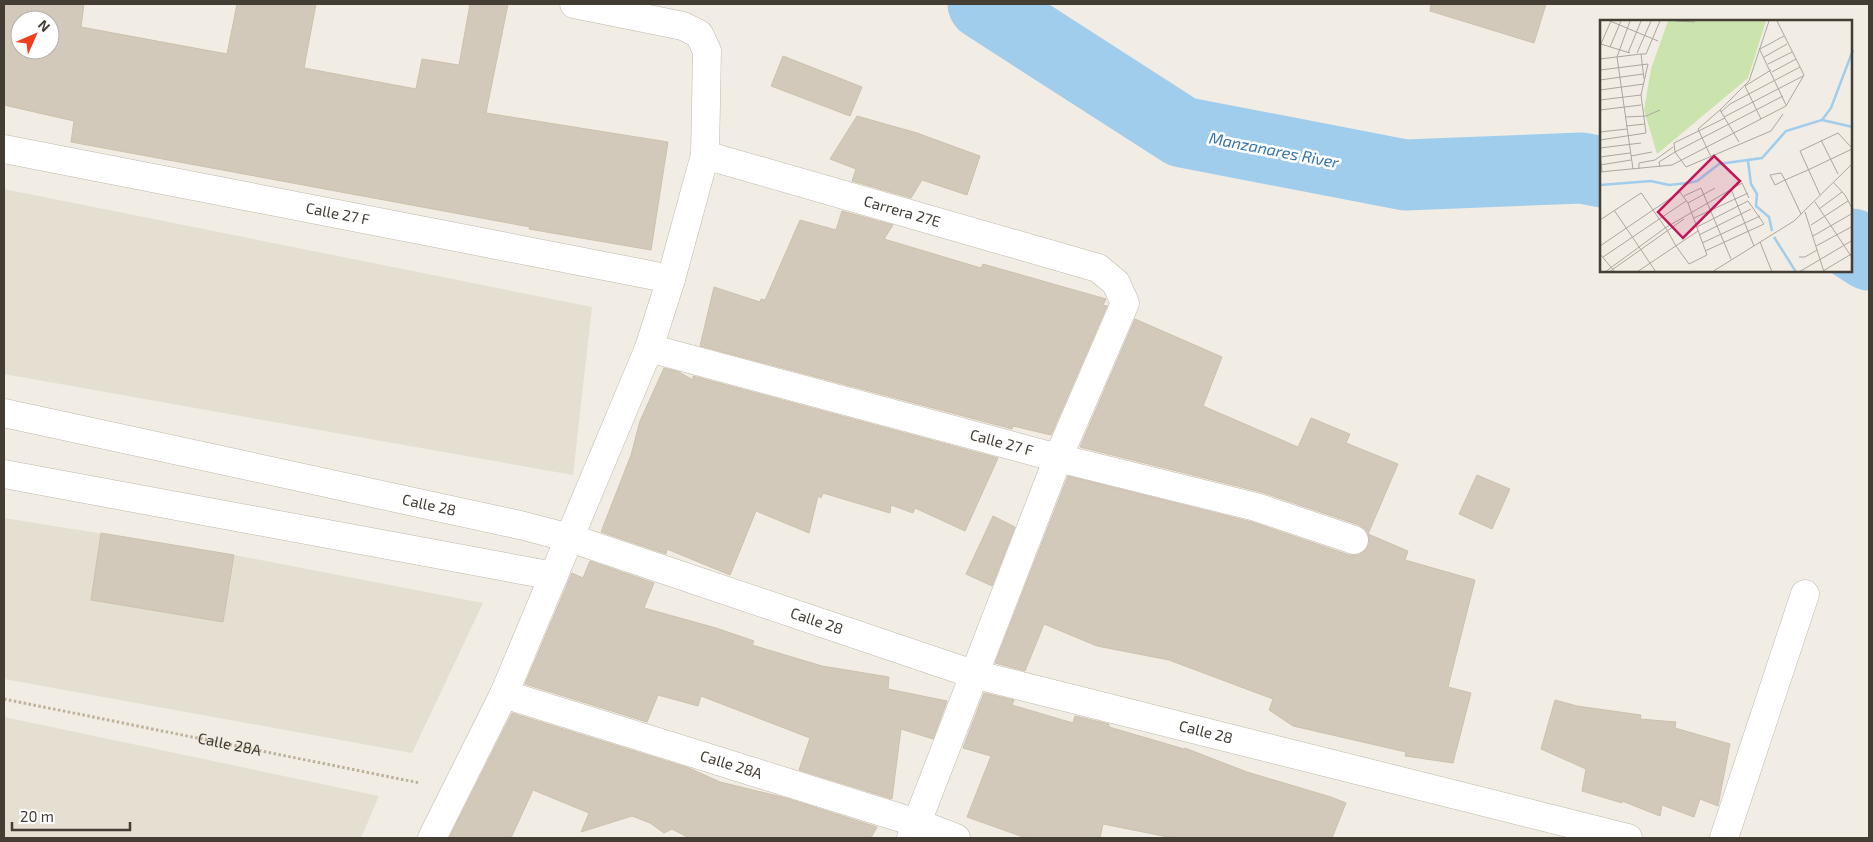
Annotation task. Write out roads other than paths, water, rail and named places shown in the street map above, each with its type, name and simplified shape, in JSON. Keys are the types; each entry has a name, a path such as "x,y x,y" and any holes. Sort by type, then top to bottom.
{"street":[{"path":"432,838 504,694 649,348 705,154 707,51 699,34 683,26 574,4"},
{"name":"Calle 27 F","path":"4,149 670,280"},
{"name":"Carrera 27E","path":"705,154 1098,268 1116,283 1125,303 1058,458"},
{"name":"Calle 27 F","path":"649,348 1058,458 1256,507 1354,540"},
{"name":"Calle 28","path":"4,414 520,525 570,538 973,674 1614,836"},
{"path":"914,831 973,674 1058,458"},
{"path":"4,474 554,576"},
{"path":"1724,838 1805,594"},
{"name":"Calle 28A","path":"504,694 914,831 956,838"}],"waterway":[{"name":"Manzanares River","path":"983,4 1182,132 1405,175 1582,168 1600,172"},
{"name":"Manzanares River","path":"1853,245 1869,255"}]}
